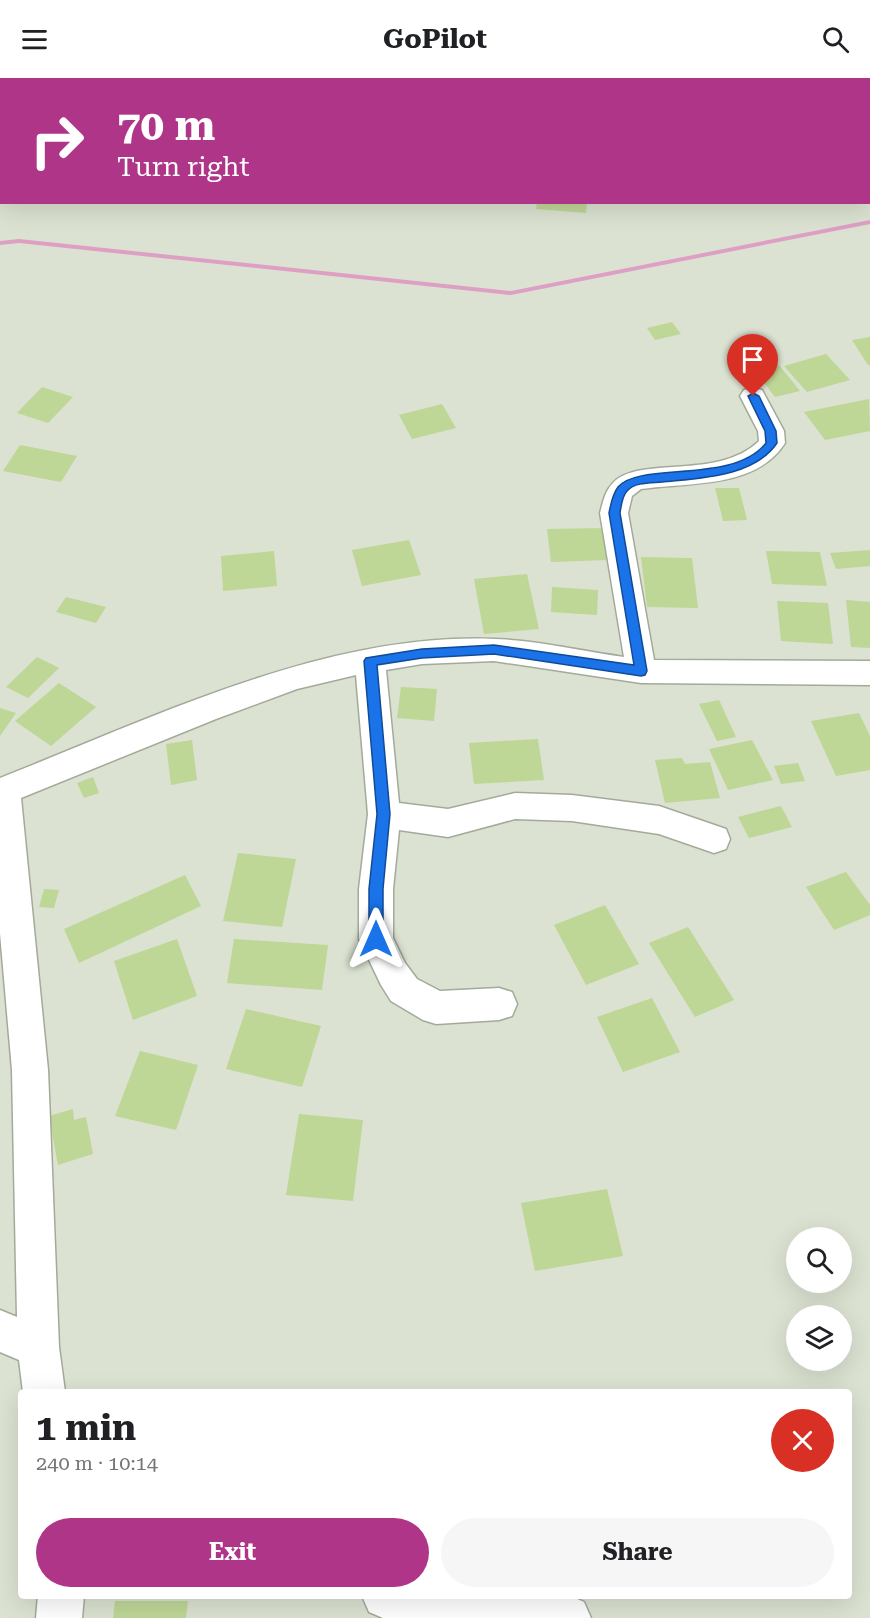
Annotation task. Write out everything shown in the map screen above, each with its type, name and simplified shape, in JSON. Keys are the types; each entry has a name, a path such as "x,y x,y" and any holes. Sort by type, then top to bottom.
{"street":[{"path":"641,671 614,513 618,497 623,488 636,481 704,474 748,463 763,454 772,443 771,431 753,396"},
{"path":"44,1389 38,1347 30,1070 2,791 205,710 293,678 370,661 422,654 494,650 641,671 870,673"},
{"path":"370,661 384,814 376,889 376,939 393,974 404,990 436,1008 499,1004"},
{"path":"384,814 448,823 515,806 572,808 660,820 714,839"},
{"path":"0,1331 38,1347"},
{"path":"59,1618 61,1599"},
{"path":"410,1599 568,1618"}],"building":[{"path":"537,204 587,204 586,213 536,209"},
{"path":"672,322 681,334 655,340 647,328"},
{"path":"870,337 870,365 868,365 852,340"},
{"path":"826,354 850,380 807,392 784,366"},
{"path":"779,365 800,391 775,397 755,371"},
{"path":"42,387 73,397 48,423 17,413"},
{"path":"869,399 870,431 825,440 804,412"},
{"path":"442,404 456,428 412,439 399,415"},
{"path":"20,445 77,456 61,482 3,471"},
{"path":"715,488 739,488 747,520 723,521"},
{"path":"604,528 608,560 551,562 547,529"},
{"path":"409,540 421,575 362,586 352,550"},
{"path":"870,550 870,566 836,569 830,553"},
{"path":"274,551 277,586 223,591 221,556"},
{"path":"766,551 820,552 827,586 772,584"},
{"path":"641,557 692,558 698,608 647,607"},
{"path":"527,574 539,629 484,634 474,579"},
{"path":"552,587 598,590 597,615 551,612"},
{"path":"66,597 106,607 96,623 56,612"},
{"path":"846,600 870,602 870,648 851,647"},
{"path":"777,601 828,603 833,644 781,641"},
{"path":"37,657 59,668 28,698 6,687"},
{"path":"59,683 96,707 51,746 15,721"},
{"path":"401,687 437,689 434,721 397,718"},
{"path":"719,700 736,737 717,741 699,704"},
{"path":"0,708 16,713 0,736"},
{"path":"859,713 870,736 870,770 836,776 811,721"},
{"path":"538,739 544,780 474,784 469,743"},
{"path":"192,740 197,780 171,785 166,744"},
{"path":"752,740 773,780 728,790 709,749"},
{"path":"682,758 685,764 710,762 720,798 665,803 655,760"},
{"path":"798,763 805,781 781,784 774,766"},
{"path":"93,777 99,793 84,798 77,783"},
{"path":"781,806 792,827 749,838 738,817"},
{"path":"238,853 296,859 282,927 223,921"},
{"path":"846,872 870,905 870,915 834,930 806,887"},
{"path":"185,875 201,906 79,963 64,929"},
{"path":"44,889 59,890 54,908 39,907"},
{"path":"605,905 639,964 586,985 554,925"},
{"path":"688,927 734,1000 695,1017 649,943"},
{"path":"177,939 197,996 133,1020 114,961"},
{"path":"234,939 328,945 322,990 227,983"},
{"path":"652,998 680,1052 623,1072 597,1017"},
{"path":"246,1009 321,1026 302,1087 226,1069"},
{"path":"140,1051 198,1065 176,1130 115,1116"},
{"path":"73,1109 74,1120 86,1117 93,1154 58,1165 49,1116"},
{"path":"299,1114 363,1120 353,1201 286,1195"},
{"path":"607,1189 623,1256 535,1271 521,1203"},
{"path":"115,1601 188,1601 186,1618 113,1618"}],"waterway":[{"path":"0,243 19,241 511,293 870,222"}],"route":[{"path":"376,939 376,889 384,814 370,661 422,654 494,650 641,671 614,513 618,497 623,488 636,481 704,474 748,463 763,454 772,443 771,431 753,396"}]}
